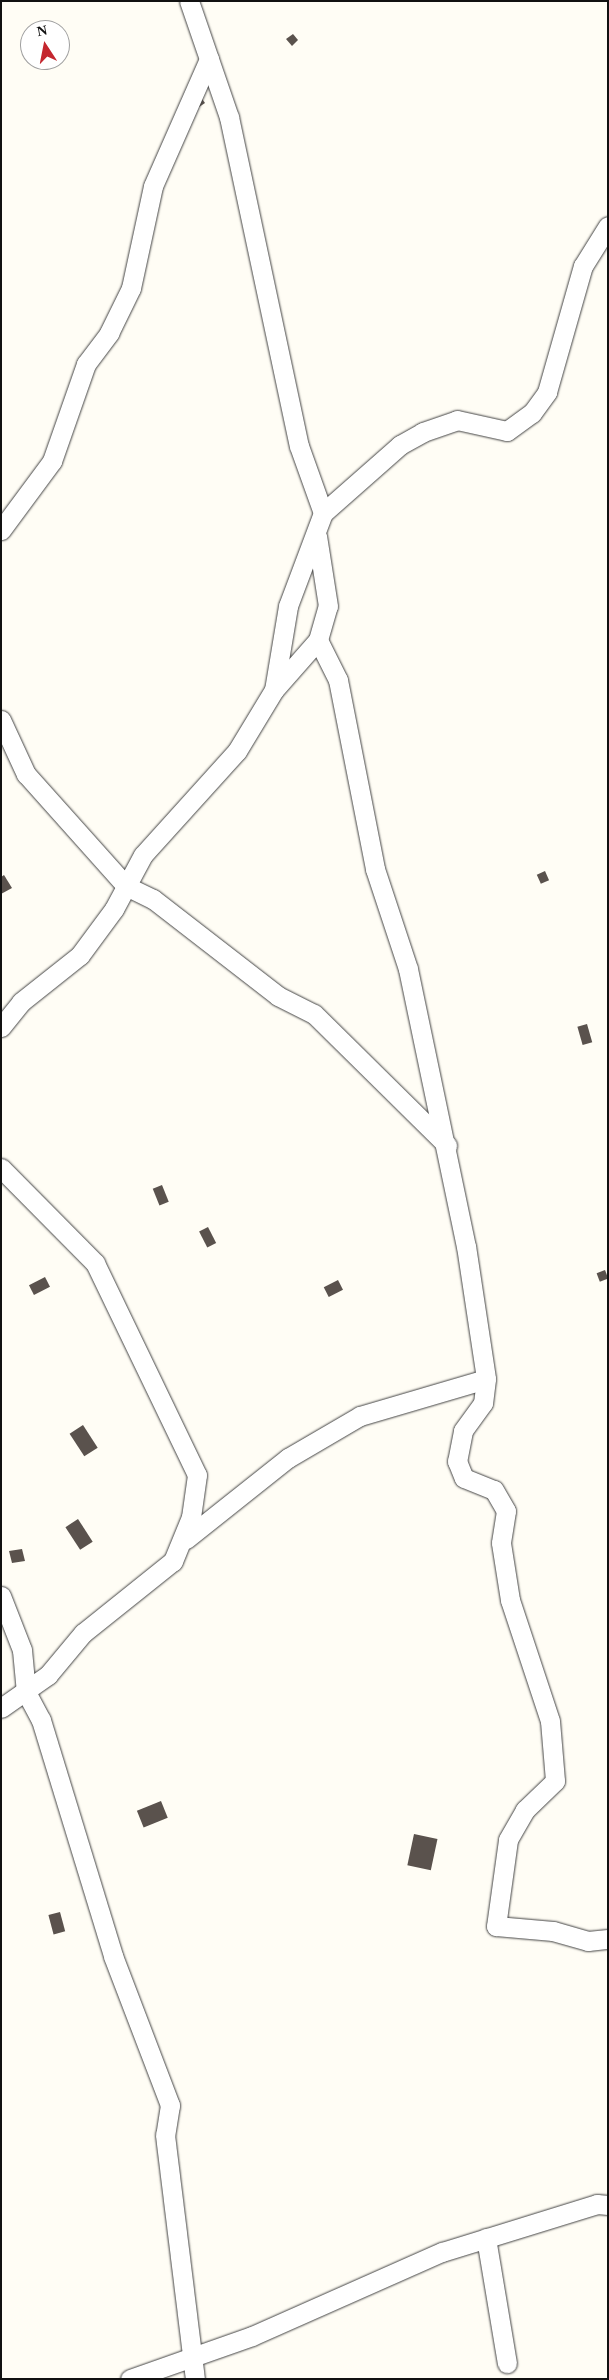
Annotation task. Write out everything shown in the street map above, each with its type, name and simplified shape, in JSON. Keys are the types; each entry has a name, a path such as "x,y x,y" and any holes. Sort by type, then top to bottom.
{"street":[{"path":"189,1 229,117 299,446 323,513"},
{"path":"1,530 52,460 86,364 109,333 131,288 153,186 209,59"},
{"path":"274,690 288,606 317,536 323,513 400,445 423,432 457,420 507,431 532,413 547,392 583,266 608,226"},
{"path":"1,1027 21,1002 80,955 167,826 237,751 274,690 318,640 328,606 317,536"},
{"path":"318,640 338,680 375,869 408,969 447,1145 486,1379 483,1403 463,1431 456,1461 464,1478 494,1490 506,1512 501,1543 510,1600 550,1721 555,1782 525,1810 508,1840 496,1926 553,1931 588,1941 608,1939"},
{"path":"1,720 26,774 126,886 153,899 278,996 314,1014 447,1145"},
{"path":"1,1168 95,1263 185,1442 197,1475 185,1539 173,1561 84,1633 48,1675 1,1708"},
{"path":"185,1539 288,1458 360,1416 486,1379"},
{"path":"1,1596 22,1650 26,1692 41,1720 114,1956 170,2106 165,2135 195,2379"},
{"path":"130,2379 193,2359 442,2252 608,2205"},
{"path":"486,2238 507,2363"}],"building":[{"path":"293,34 298,40 292,46 286,39"},
{"path":"200,96 205,103 196,109"},
{"path":"545,871 549,880 541,884 537,875"},
{"path":"4,875 12,888 1,894 1,877"},
{"path":"587,1024 592,1042 583,1045 577,1027"},
{"path":"162,1185 169,1202 159,1205 153,1189"},
{"path":"208,1227 216,1243 207,1248 199,1232"},
{"path":"605,1270 608,1278 600,1282 597,1273"},
{"path":"45,1277 50,1287 34,1295 29,1285"},
{"path":"338,1280 343,1290 329,1297 324,1287"},
{"path":"83,1425 98,1448 84,1456 70,1434"},
{"path":"78,1519 93,1542 80,1550 65,1527"},
{"path":"22,1549 25,1561 12,1563 9,1551"},
{"path":"161,1801 168,1818 144,1827 137,1811"},
{"path":"414,1834 437,1839 431,1870 407,1865"},
{"path":"60,1912 65,1931 54,1934 48,1915"}]}
